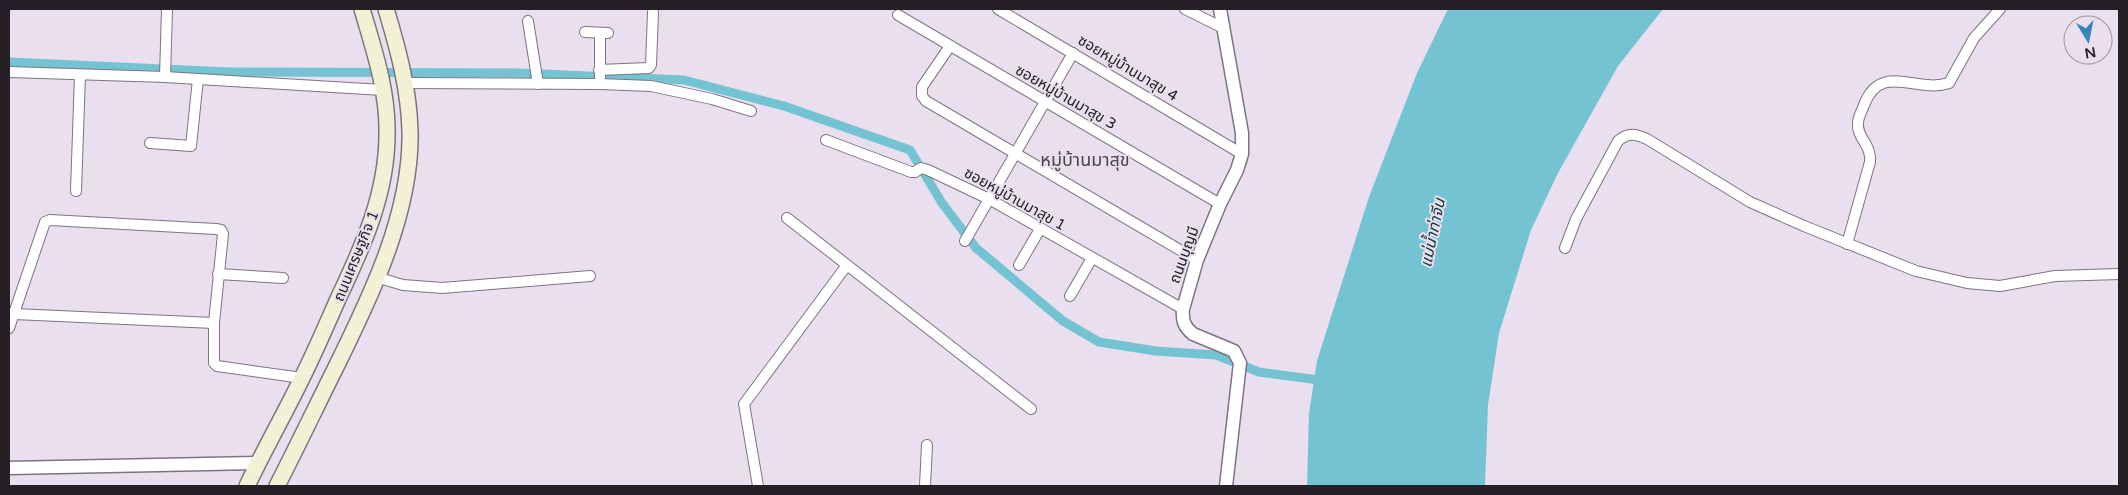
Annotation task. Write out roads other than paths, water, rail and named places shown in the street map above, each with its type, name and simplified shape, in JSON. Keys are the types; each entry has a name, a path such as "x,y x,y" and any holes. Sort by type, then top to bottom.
{"main road":[{"name":"ถนนเศรษฐกิจ 1","path":"247,486 302,378 362,247 380,197 385,171 388,133 379,67 360,9"},
{"name":"ถนนเศรษฐกิจ 1","path":"277,486 364,309 390,243 408,172 410,131 406,83 387,9"}],"street":[{"path":"165,77 167,9"},
{"name":"ซอยหมู่บ้านมาสุข 4","path":"998,9 1242,154"},
{"path":"1185,9 1223,28"},
{"name":"ถนนบุญมี","path":"1183,309 1197,260 1220,204 1237,170 1242,154 1242,133 1220,9"},
{"path":"1847,244 1870,162 1871,154 1857,128 1871,90 1878,84 1888,82 1937,85 1949,83 1974,38 2000,9"},
{"path":"599,70 649,68 651,65 653,12"},
{"name":"ซอยหมู่บ้านมาสุข 3","path":"898,16 1220,204"},
{"path":"528,21 538,84"},
{"path":"586,32 604,33 599,70 600,84"},
{"path":"950,46 922,87 922,96 934,106 1016,152 1197,260"},
{"path":"965,241 1073,53"},
{"path":"9,72 165,77 383,90"},
{"path":"76,191 80,75"},
{"path":"150,143 191,146 198,79"},
{"path":"406,83 651,86 712,99 752,111"},
{"path":"1565,248 1576,219 1618,141 1629,134 1636,134 1750,202 1847,244 1916,271 1967,283 2000,286 2055,276 2119,274"},
{"name":"ซอยหมู่บ้านมาสุข 1","path":"826,140 911,172 924,168 989,199 1183,309"},
{"path":"787,218 1031,409"},
{"path":"9,328 45,222 50,220 221,230 223,234 214,324 213,359 217,366 302,378"},
{"path":"1019,265 1040,228"},
{"path":"1070,296 1092,258"},
{"path":"758,486 744,404 847,265"},
{"path":"218,274 284,278"},
{"path":"376,277 403,285 442,288 590,276"},
{"path":"1183,309 1184,324 1188,330 1193,334 1234,351 1240,367 1226,486"},
{"path":"14,314 214,324"},
{"path":"925,486 927,445"},
{"path":"9,468 258,463"}],"water":[{"name":"แม่น้ำท่าจีน","path":"1448,9 1663,9 1618,66 1558,173 1531,230 1499,333 1488,405 1485,486 1307,486 1309,413 1317,361 1369,197 1417,73"}],"waterway":[{"path":"9,62 229,72 517,73 684,80 784,106 910,150 942,203 976,248 1063,321 1099,342 1156,351 1216,355 1259,372 1326,381"}],"district":[{"name":"หมู่บ้านมาสุข","path":"1085,160"}]}
